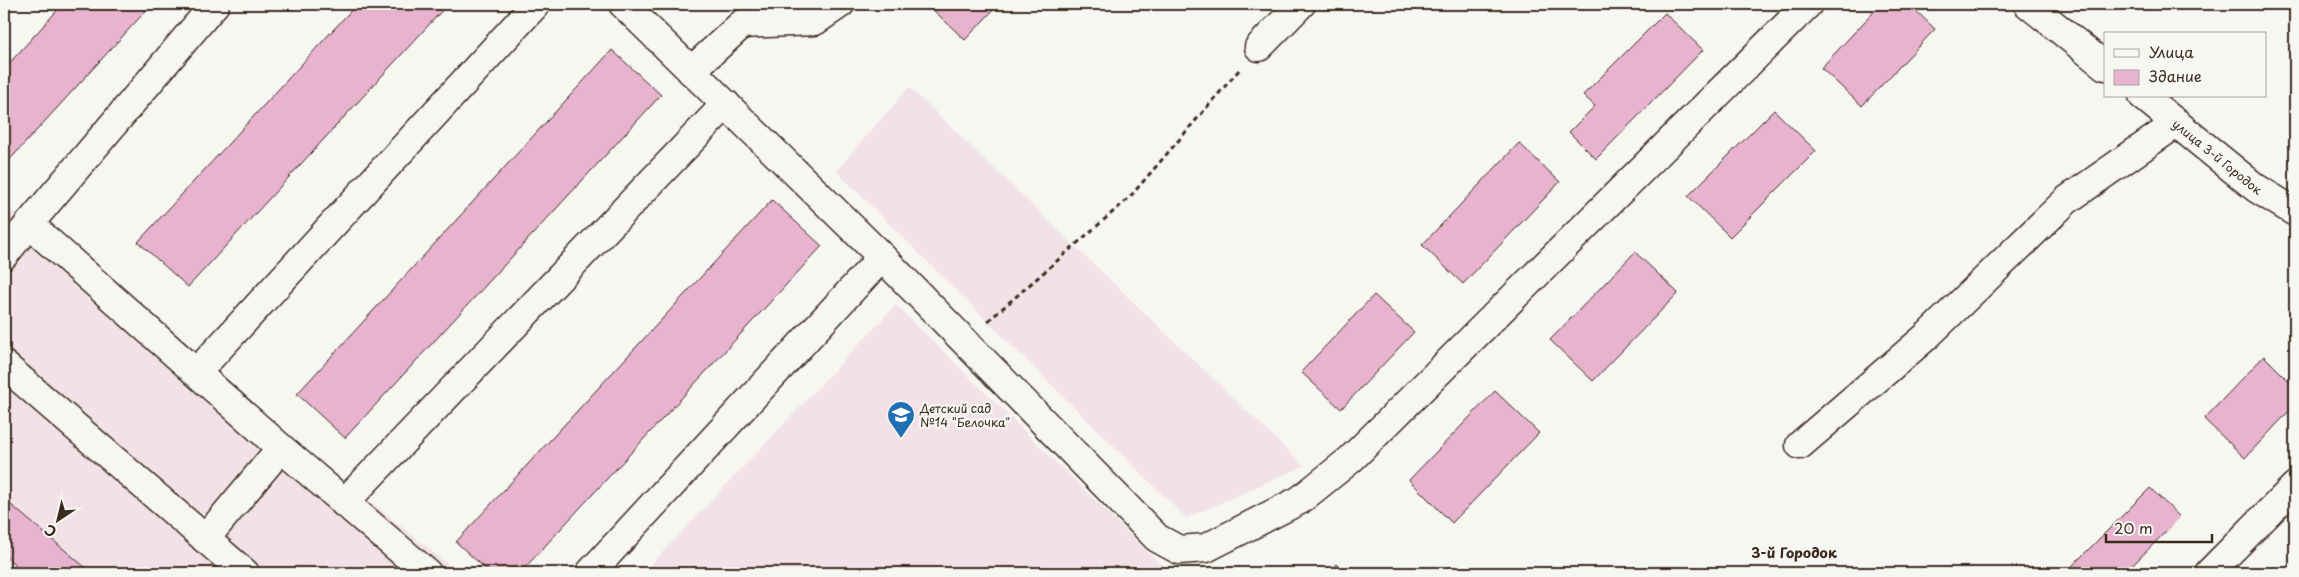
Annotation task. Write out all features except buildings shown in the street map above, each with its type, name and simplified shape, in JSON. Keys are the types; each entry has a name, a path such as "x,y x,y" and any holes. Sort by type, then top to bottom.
{"street":[{"path":"4,254 215,4"},
{"path":"197,372 536,4"},
{"path":"623,4 882,257 1157,538 1178,550 1206,548 1300,500 1351,459 1808,4"},
{"path":"692,71 744,14 815,21 840,4"},
{"path":"1259,47 1301,4"},
{"path":"2028,4 2104,65"},
{"name":"улица 3-й Городок","path":"2146,98 2256,188 2295,212"},
{"path":"344,503 726,104"},
{"path":"1800,445 1928,335 2067,200 2177,123"},
{"path":"28,224 281,448 426,573"},
{"path":"590,573 882,257"},
{"path":"4,365 244,573"},
{"path":"205,539 281,448"},
{"path":"2209,573 2295,486"}],"path":[{"path":"964,341 1129,198 1259,47"}],"shaded area":[{"path":"909,87 1304,466 1186,518 836,171"},
{"path":"4,205 459,573 10,573 4,569"},
{"name":"Детский сад №14 \"Белочка\"","path":"896,305 1169,573 643,573"}],"place":[{"name":"Детский сад №14 \"Белочка\"","path":"901,439"}],"district":[{"name":"3-й Городок","path":"1794,552"}]}
